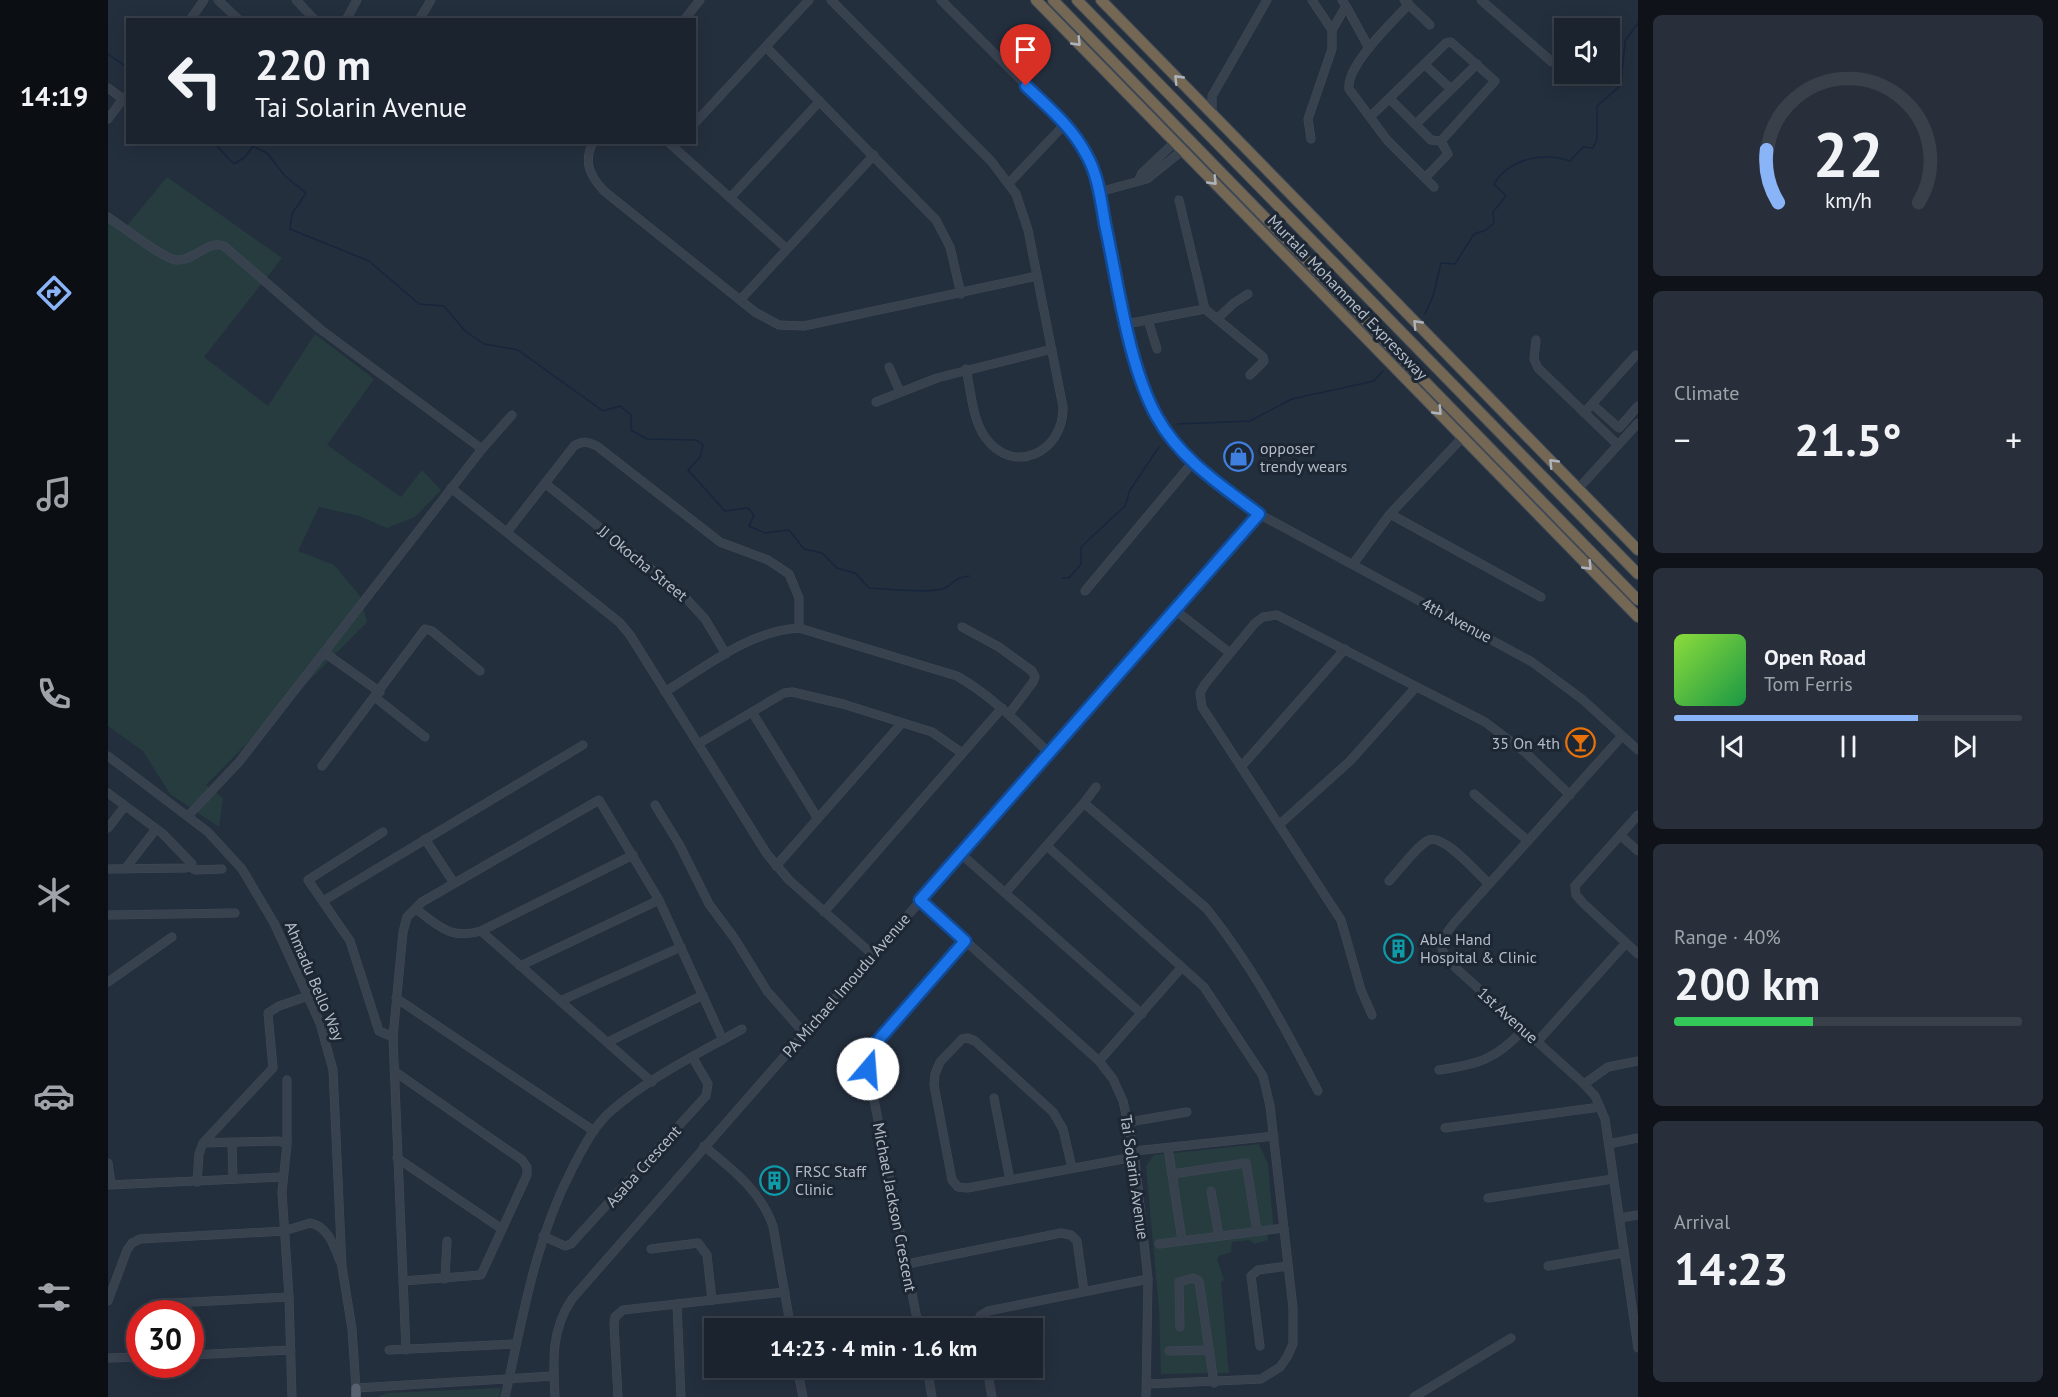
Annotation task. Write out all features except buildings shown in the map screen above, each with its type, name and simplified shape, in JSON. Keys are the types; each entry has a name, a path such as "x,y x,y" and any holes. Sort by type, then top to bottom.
{"highway":[{"name":"Murtala Mohammed Expressway","path":"1036,0 1638,617"},
{"name":"Murtala Mohammed Expressway","path":"1053,0 1638,600"},
{"name":"Murtala Mohammed Expressway","path":"1077,0 1638,574"},
{"name":"Murtala Mohammed Expressway","path":"1101,0 1638,550"},
{"path":"1524,500 1581,543"}],"street":[{"path":"191,18 204,0"},
{"path":"218,0 237,18"},
{"path":"296,0 313,18"},
{"path":"347,18 357,0"},
{"path":"420,18 431,0"},
{"path":"686,18 700,0"},
{"path":"696,122 809,0"},
{"path":"831,0 1009,183 1022,208 1064,406 1062,424 1054,441 1047,448 1027,456 1002,452 983,435 966,369"},
{"name":"4th Avenue","path":"941,0 1065,124 1088,157 1099,192 1126,324 1153,410 1167,432 1193,462 1259,514 1532,662 1582,699 1638,750"},
{"path":"1212,114 1212,96 1267,0"},
{"path":"1312,0 1332,30"},
{"path":"1480,0 1552,62"},
{"path":"1430,25 1407,2 1369,48 1348,82 1352,96 1387,140 1434,187"},
{"path":"1311,139 1308,119 1332,49 1332,30 1344,3"},
{"path":"1344,3 1369,48"},
{"path":"1370,117 1442,46 1450,42 1495,81 1441,141"},
{"path":"766,48 936,220 950,247 960,294"},
{"path":"1424,64 1451,89"},
{"path":"1416,124 1477,64"},
{"path":"108,88 126,96 108,119"},
{"path":"1196,98 1212,96"},
{"path":"1390,99 1431,140 1441,141"},
{"path":"730,198 820,101"},
{"path":"1009,183 1065,124"},
{"path":"1425,178 1448,154 1441,141"},
{"path":"592,144 588,158 594,180 768,321 791,327 960,294 1037,276"},
{"path":"673,144 787,249"},
{"path":"1099,192 1138,181 1142,173 1179,146"},
{"path":"740,300 874,155"},
{"path":"1179,200 1204,309 1263,357 1264,361 1250,375"},
{"path":"108,217 175,260 189,258 216,244 224,246 320,329 482,449"},
{"path":"1217,319 1248,294"},
{"path":"1126,324 1204,309"},
{"path":"1148,320 1157,349"},
{"path":"1536,340 1534,359 1538,368 1618,445"},
{"path":"876,402 966,369 1052,349"},
{"path":"1584,413 1636,355"},
{"path":"889,367 900,392"},
{"path":"1592,404 1619,428 1638,406"},
{"path":"188,816 239,762 451,488 512,415"},
{"path":"1578,489 1638,423"},
{"path":"1353,564 1390,514 1463,437"},
{"path":"507,532 574,446 581,441 597,446 720,542 778,565 789,574 799,598 799,628"},
{"path":"1085,591 1193,462"},
{"name":"JJ Okocha Street","path":"546,484 694,605 726,654"},
{"path":"451,488 619,622 630,635 776,866 872,954"},
{"name":"PA Michael Imoudu Avenue","path":"555,1397 554,1345 562,1314 572,1299 1259,514"},
{"path":"1390,514 1541,597"},
{"path":"1175,610 1230,653"},
{"path":"1372,1015 1361,990 1341,920 1202,707 1199,699 1205,684 1255,623 1270,615 1277,615 1497,730 1526,753 1570,795"},
{"path":"962,627 999,647 1032,671 1035,677 1033,682 1009,714"},
{"path":"665,692 765,633 799,628 957,676 976,687 1002,708 1049,753"},
{"path":"322,766 378,695 425,629 432,631 480,671"},
{"path":"1241,767 1345,649"},
{"path":"325,653 378,695 425,738"},
{"path":"1280,824 1350,761 1416,687"},
{"path":"698,744 784,693 792,692 932,732 962,753"},
{"path":"824,912 1002,708"},
{"path":"752,712 818,819"},
{"path":"776,866 902,723"},
{"name":"1st Avenue","path":"1622,736 1446,932 1441,941 1441,949 1446,958 1584,1084 1600,1107 1605,1119 1609,1144 1638,1348"},
{"path":"323,901 583,745"},
{"name":"Ahmadu Bello Way","path":"108,756 208,832 242,869 274,924 308,996 328,1046 333,1070 342,1267 352,1329 356,1392"},
{"path":"1005,893 1096,787"},
{"path":"108,793 156,829 191,860 190,867"},
{"path":"1474,794 1528,841"},
{"path":"406,1350 393,1037 404,932 408,918 416,909 454,883 594,801 603,803 659,900 723,1040"},
{"path":"1084,803 1206,908 1219,924 1277,1014 1318,1091"},
{"path":"655,805 679,844 709,904 735,939 767,991 804,1033"},
{"path":"108,828 125,806"},
{"path":"1638,815 1575,886 1576,895 1584,904 1638,954"},
{"path":"125,869 156,829"},
{"path":"383,832 310,876 309,884 350,941 379,1030 393,1037"},
{"path":"1620,835 1638,851"},
{"path":"425,839 454,883"},
{"path":"1389,881 1421,847 1429,840 1436,839 1452,849 1489,885"},
{"path":"1047,846 1182,967 1218,1005 1263,1076 1274,1136 1294,1327 1293,1344 1280,1367 1261,1380 1148,1384"},
{"path":"961,854 1142,1014"},
{"path":"416,909 453,934 468,935 481,931 633,855"},
{"path":"108,870 222,868"},
{"path":"520,966 659,900"},
{"name":"Tai Solarin Avenue","path":"920,900 1099,1061 1113,1079 1129,1122 1148,1280 1146,1397"},
{"path":"109,916 236,913"},
{"path":"481,931 652,1082"},
{"path":"108,982 172,937"},
{"name":"Michael Jackson Crescent","path":"917,1318 868,1069 869,1055 875,1044 965,941"},
{"path":"1537,1042 1626,943"},
{"path":"560,1000 681,947"},
{"path":"1099,1061 1182,967"},
{"path":"608,1042 703,995"},
{"path":"197,1182 199,1154 203,1143 273,1068 268,1013 279,1006 308,996"},
{"path":"396,998 594,1131"},
{"path":"505,1397 543,1236 561,1191 594,1131 608,1113 652,1082 742,1029"},
{"path":"1439,1070 1489,1059 1502,1052 1524,1029"},
{"path":"1072,1168 1063,1129 1053,1112 975,1041 968,1038 962,1039 940,1062 934,1085 952,1180 958,1187 967,1188 1072,1168 1168,1148 1274,1136"},
{"name":"Asaba Crescent","path":"543,1236 565,1246 571,1244 706,1096 708,1084 693,1058"},
{"path":"1584,1084 1608,1067 1638,1060"},
{"path":"394,1071 522,1160 527,1167 527,1175 481,1275 403,1281"},
{"path":"287,1080 287,1144 283,1177 284,1231 290,1297 292,1397"},
{"path":"994,1098 1010,1180"},
{"path":"1445,1128 1600,1107"},
{"path":"1129,1122 1187,1112"},
{"path":"1609,1144 1638,1138"},
{"path":"203,1143 278,1141 287,1144"},
{"path":"232,1142 233,1179"},
{"path":"704,1146 744,1180 759,1196 768,1212 773,1226 789,1318"},
{"path":"1168,1148 1182,1240"},
{"path":"397,1158 502,1229"},
{"path":"108,1163 110,1185 283,1177"},
{"path":"1172,1174 1246,1163 1257,1231"},
{"path":"1488,1198 1613,1179"},
{"path":"1211,1191 1220,1236"},
{"path":"1619,1218 1638,1215"},
{"path":"108,1301 127,1250 136,1240 284,1231 298,1226 317,1224 332,1241 342,1267"},
{"path":"1159,1244 1284,1228"},
{"path":"907,1264 1061,1233 1071,1234 1077,1241 1084,1291"},
{"path":"445,1279 447,1241"},
{"path":"651,1249 698,1243 707,1255 712,1300"},
{"path":"1548,1266 1623,1253"},
{"path":"1260,1346 1251,1276 1258,1269 1288,1266"},
{"path":"1180,1327 1179,1282 1181,1279 1193,1278 1199,1281 1214,1383"},
{"path":"981,1318 988,1311 1148,1280"},
{"path":"1629,1290 1638,1288"},
{"path":"618,1397 615,1317 623,1310 784,1292"},
{"path":"204,1301 290,1297"},
{"path":"676,1304 681,1397"},
{"path":"1414,1397 1511,1338"},
{"path":"389,1350 516,1344"},
{"path":"204,1354 291,1350"},
{"path":"1169,1352 1209,1350"},
{"path":"108,1358 126,1357"},
{"path":"356,1392 554,1376"},
{"path":"799,1378 803,1397"},
{"path":"929,1378 932,1397"},
{"path":"989,1378 992,1397"}],"green space":[{"path":"167,177 282,258 204,357 268,406 315,334 374,379 327,445 401,497 422,470 441,490 415,517 387,528 359,516 319,507 298,551 334,565 360,596 367,622 206,785 223,798 219,827 170,794 143,751 108,726 108,217 125,228"},
{"path":"1259,1144 1268,1164 1274,1233 1267,1235 1268,1240 1254,1244 1250,1240 1232,1242 1231,1252 1217,1259 1224,1280 1221,1282 1229,1373 1161,1374 1159,1310 1146,1166 1154,1155"},
{"path":"501,1388 499,1397 377,1397 388,1393"}],"waterway":[{"path":"1425,314 1433,296 1441,263 1455,264 1474,234 1486,230 1494,223 1493,212 1506,196 1494,184 1501,175 1509,168 1528,159 1549,157 1570,161 1583,147 1593,148 1597,139 1597,106 1621,85 1625,41 1638,23"},
{"path":"108,54 126,67"},
{"path":"215,144 234,164 245,157 253,146 267,153 285,176 306,193 292,214 290,229 369,261 419,304 444,306 465,331 484,344 518,350 603,411 620,406 631,415 631,430 647,439 696,440 703,445 700,457 688,470 725,511 748,508 754,515 749,526 765,533 789,530 804,549 822,553 837,568 855,573 869,588 908,591 938,590 959,578 969,576"},
{"path":"1178,424 1250,421 1292,399 1374,381 1383,371"},
{"path":"1062,578 1069,578 1081,564 1081,547 1125,506 1130,490 1159,447"}],"place":[{"name":"opposer trendy wears","path":"1239,457"},
{"name":"35 On 4th","path":"1581,743"},
{"name":"Able Hand Hospital & Clinic","path":"1399,948"},
{"name":"FRSC Staff Clinic","path":"774,1180"}],"route":[{"path":"868,1069 869,1055 875,1044 965,941 920,900 1259,514 1193,462 1167,432 1153,410 1126,324 1099,192 1088,157 1078,139 1065,124 1026,86"}]}
